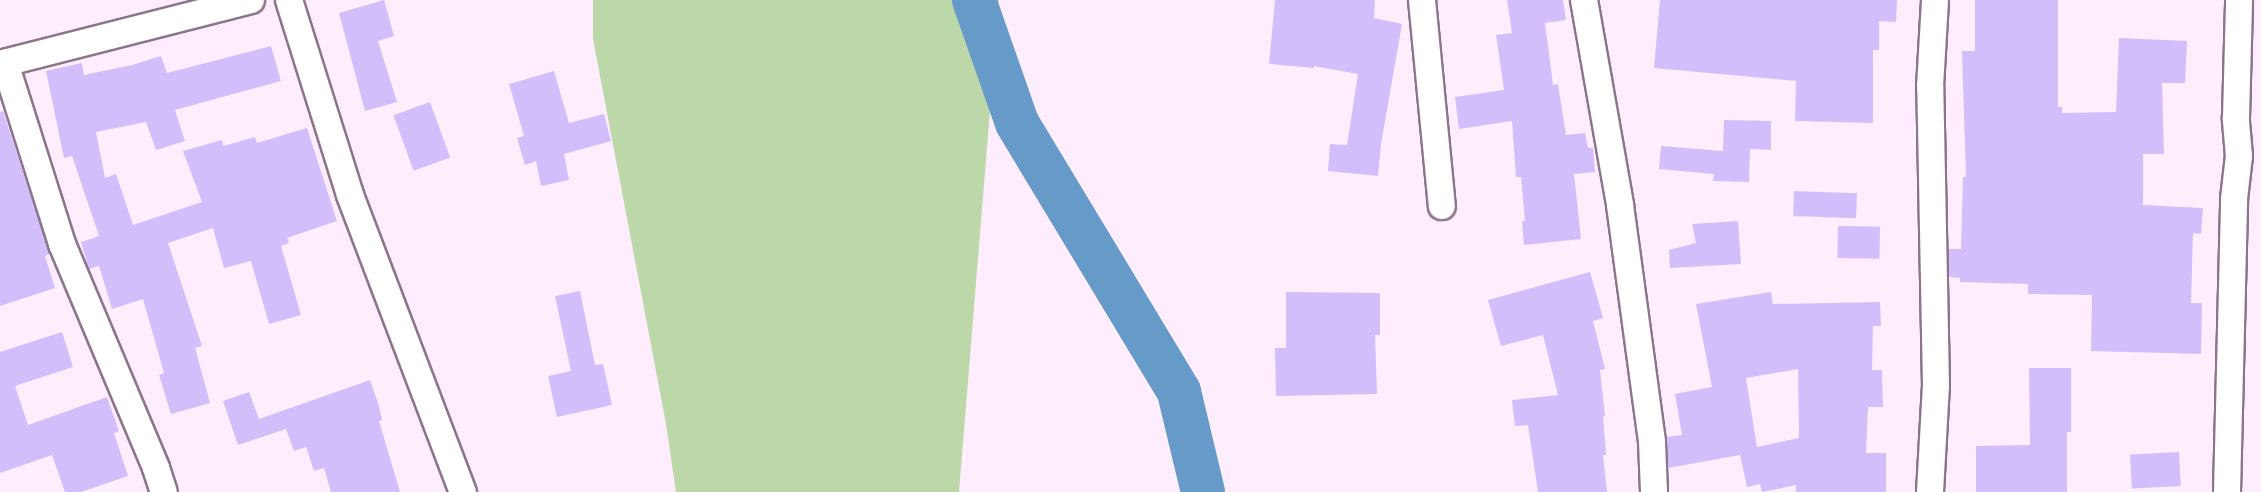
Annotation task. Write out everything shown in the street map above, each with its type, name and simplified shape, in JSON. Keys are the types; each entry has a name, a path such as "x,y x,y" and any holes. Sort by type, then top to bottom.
{"street":[{"path":"164,492 62,244 2,64 251,0"},
{"path":"289,0 350,195 463,492"},
{"path":"1422,0 1442,206"},
{"path":"1584,0 1620,205 1652,442 1654,492"},
{"path":"1930,492 1936,386 1930,87 1935,0"},
{"path":"2227,492 2234,199 2238,156 2236,96 2239,0"}],"green space":[{"path":"593,0 999,0 959,492 676,492 666,424 593,39"}],"building":[{"path":"384,0 394,36 378,41 397,102 365,111 339,13"},
{"path":"1275,0 1375,0 1374,18 1402,24 1381,144 1378,176 1328,171 1330,144 1347,145 1358,74 1314,66 1314,68 1269,64"},
{"path":"1507,0 1563,0 1566,20 1545,23 1553,85 1558,84 1566,135 1585,133 1588,148 1593,148 1595,172 1574,174 1581,239 1524,245 1522,221 1525,221 1521,177 1516,177 1512,121 1459,129 1455,97 1504,90 1496,35 1512,33"},
{"path":"1660,0 1897,0 1896,22 1879,21 1879,50 1873,50 1873,123 1795,121 1796,81 1654,68"},
{"path":"1975,0 2058,0 2058,107 2062,107 2062,113 2116,112 2119,38 2187,41 2185,83 2162,83 2164,154 2143,154 2143,205 2203,208 2201,234 2193,233 2191,303 2202,303 2201,354 2091,351 2092,295 2028,294 2028,284 1960,282 1960,278 1949,277 1948,249 1961,249 1963,177 1966,177 1962,51 1975,51"},
{"path":"271,46 281,81 175,110 185,141 156,150 146,122 96,132 105,178 116,174 133,225 202,202 183,151 222,140 223,146 255,137 257,143 307,128 337,221 287,238 289,243 281,246 301,315 269,324 251,261 224,268 213,228 168,243 202,346 195,348 210,403 171,414 159,375 164,373 143,299 112,309 99,266 89,269 81,242 99,236 72,156 64,158 46,71 82,63 84,75 161,56 167,73"},
{"path":"554,71 569,123 604,114 611,141 564,154 569,180 541,186 536,161 525,165 517,138 524,136 509,84"},
{"path":"430,102 450,157 414,171 393,115"},
{"path":"3,111 50,254 45,256 55,288 0,306 0,112"},
{"path":"1724,120 1771,121 1771,150 1750,149 1749,182 1713,181 1714,174 1659,169 1661,146 1723,151"},
{"path":"1794,191 1857,193 1856,218 1793,216"},
{"path":"1738,221 1741,264 1670,268 1669,250 1696,243 1692,224"},
{"path":"1838,226 1880,227 1879,259 1837,258"},
{"path":"1590,272 1603,318 1593,321 1605,369 1600,370 1605,416 1603,416 1606,455 1603,455 1607,492 1538,492 1528,425 1515,426 1512,400 1558,395 1543,335 1501,346 1488,300"},
{"path":"580,291 595,365 603,364 612,405 557,417 548,376 571,371 555,296"},
{"path":"1286,292 1380,293 1380,335 1375,335 1377,394 1276,396 1275,348 1286,348"},
{"path":"1771,292 1773,304 1880,302 1881,326 1873,326 1872,370 1882,370 1883,407 1868,407 1866,453 1886,453 1886,492 1796,492 1796,485 1762,492 1760,484 1747,487 1740,455 1668,468 1667,437 1682,435 1675,394 1712,387 1696,304","holes":["1798,369 1799,438 1757,447 1746,378"]},
{"path":"62,332 73,367 15,386 28,425 107,397 119,431 114,433 128,476 81,492 65,492 52,455 0,473 0,352"},
{"path":"2029,368 2071,368 2071,432 2067,432 2067,492 1976,492 1976,446 2030,445"},
{"path":"370,380 379,406 382,420 379,421 400,492 331,492 324,468 314,471 306,447 294,451 286,429 238,445 223,401 249,392 259,419"},
{"path":"2179,452 2181,486 2132,489 2130,455"}],"waterway":[{"path":"974,0 1017,123 1179,392 1203,492"}]}
